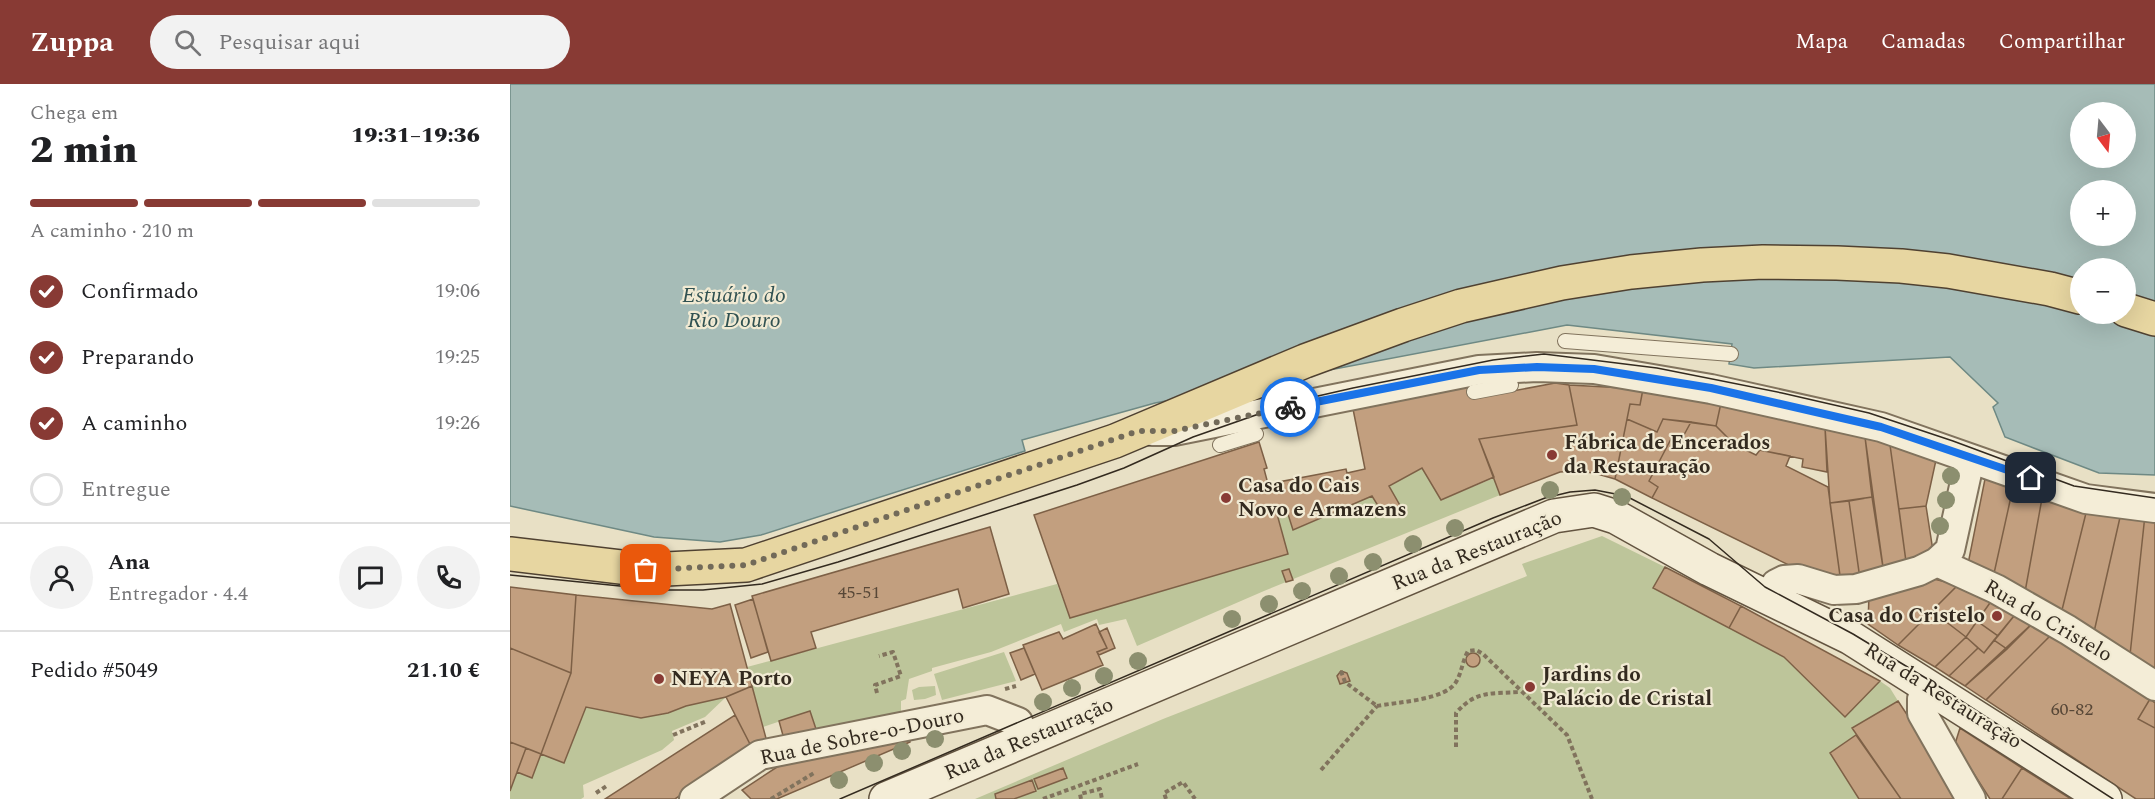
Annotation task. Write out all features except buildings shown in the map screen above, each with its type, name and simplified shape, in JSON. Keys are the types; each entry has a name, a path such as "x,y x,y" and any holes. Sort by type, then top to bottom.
{"main road":[{"path":"510,554 646,570 746,565 1138,431 1305,361 1461,306 1562,283 1631,272 1763,261 1890,266 1971,275 2070,294"},
{"path":"2136,313 2155,319"},
{"name":"Rua da Restauração","path":"886,799 1554,516 1594,510 1616,517 1709,569 1851,638 2104,799"}],"street":[{"path":"1138,431 1174,431 1479,370 1548,367 1594,369 1711,388 1881,427 2086,499 2155,508"},
{"path":"1767,598 1776,584 1784,580 1798,579 1834,590 1856,589 1919,571 1937,562 1950,550 1970,459"},
{"name":"Rua do Cristelo","path":"1937,562 1996,589 2068,630 2155,686"},
{"path":"1927,685 1922,699 1922,713 1971,799"},
{"name":"Rua de Sobre-o-Douro","path":"694,799 760,755 987,710 1018,722 1026,740"}],"lane":[{"path":"1565,341 1731,354"},
{"path":"1474,392 1511,385"},
{"path":"1220,445 1256,434"}],"path":[{"path":"1321,770 1377,706 1444,693 1455,685 1462,670 1462,661 1468,651 1476,650 1483,654 1567,735 1592,799"},
{"path":"877,693 874,686 901,676 893,652 879,656"},
{"path":"1341,671 1345,682 1377,706"},
{"path":"1456,747 1456,713 1465,702 1478,695 1520,692"},
{"path":"673,735 707,721"},
{"path":"1043,799 1138,764"},
{"path":"771,799 820,769"},
{"path":"1166,799 1164,793 1184,782 1195,799"},
{"path":"596,793 604,791 608,785"},
{"path":"1081,799 1080,794 1100,789 1102,799"}],"green space":[{"path":"1422,468 1441,500 1494,478 1500,495 1264,591 1137,646 1126,619 1099,625 1097,619 1064,632 1061,624 991,652 932,668 932,671 909,679 906,699 901,701 901,718 817,733 810,711 763,727 747,667 1057,584 1070,618 1287,554 1277,514 1287,511 1294,530 1372,496 1386,517 1402,509 1389,486"},
{"name":"Jardins do Palácio de Cristal","path":"1602,536 1665,567 1654,588 1784,657 1845,716 1880,681 1890,688 1898,701 1852,728 1856,735 1830,753 1859,799 975,799 1163,719 1527,576 1522,564"},
{"path":"1004,652 1016,681 942,700 934,674"},
{"path":"935,686 936,695 914,700 912,690"},
{"path":"726,697 705,717 672,731 674,740 662,750 583,785 584,797 581,799 510,799 510,791 517,772 532,778 541,754 586,707 641,718"}],"water":[{"name":"Estuário do Rio Douro","path":"510,84 2155,84 2155,475 2099,473 2005,437 1993,407 1998,403 1950,357 1754,368 1729,364 1732,344 1567,325 1155,403 1022,440 1025,451 761,535 720,542 654,537 510,506"}],"tram line":[{"path":"510,575 660,590 703,590 762,584 1077,485 1124,468 1193,437 1296,401 1493,360 1544,354 1657,368 1869,413 1953,441 2074,486 2155,498"},
{"path":"840,799 1493,518 1545,498 1570,492 1595,490 1626,496 1709,539 1765,587 1853,634 1929,680 2113,799"}],"way so far":[{"path":"646,570 746,565 1101,446 1138,431 1174,431 1290,407"}],"place":[{"name":"Fábrica de Encerados da Restauração","path":"1552,455"},
{"name":"Casa do Cais Novo e Armazens","path":"1226,498"},
{"name":"Casa do Cristelo","path":"1997,616"},
{"name":"NEYA Porto","path":"659,679"},
{"name":"Jardins do Palácio de Cristal","path":"1530,687"}],"route":[{"path":"1290,407 1479,370 1537,367 1594,369 1711,388 1881,427 2031,478"}]}
